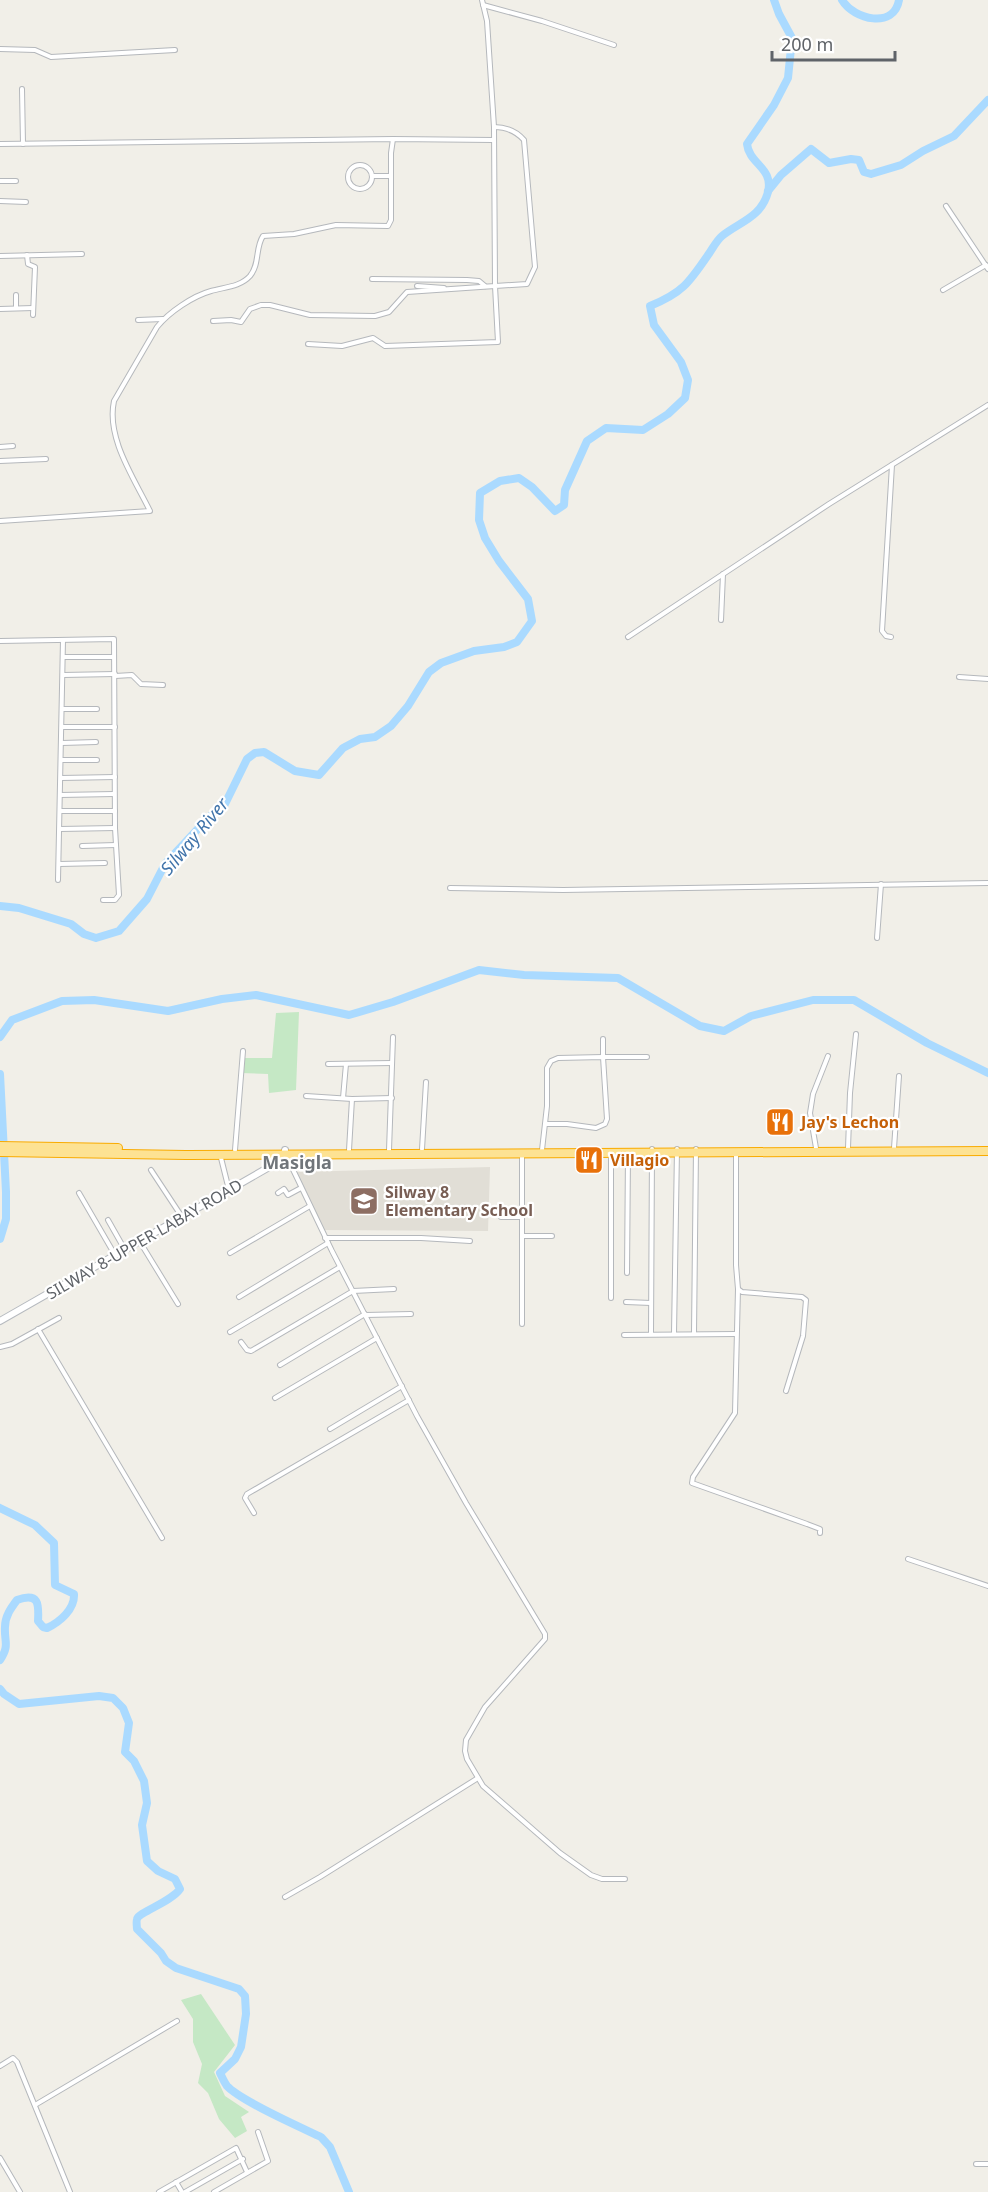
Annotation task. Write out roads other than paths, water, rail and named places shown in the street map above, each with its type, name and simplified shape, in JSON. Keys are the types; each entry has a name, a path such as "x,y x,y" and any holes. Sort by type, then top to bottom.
{"highway":[{"path":"0,1146 20,1150 220,1154 422,1149 628,1151 988,1149"},
{"path":"736,1150 988,1149"},
{"path":"0,1152 20,1150 235,1150 611,1153 628,1151"}],"main road":[{"name":"SILWAY 8-UPPER LABAY ROAD","path":"0,1321 278,1162 285,1152"}],"street":[{"path":"482,2 614,45"},
{"path":"308,344 342,346 373,338 385,346 498,342 495,286 494,127 487,21 482,2"},
{"path":"0,49 35,50 51,57 175,50"},
{"path":"22,89 23,144"},
{"path":"213,321 241,322 250,309 261,304 310,315 375,316 389,312 407,292 527,284 535,267 524,141 505,127 494,127"},
{"path":"0,144 393,139 494,140"},
{"path":"138,320 163,319 210,292 235,286 244,281 255,269 263,236 294,234 336,225 388,226 391,220 393,139"},
{"path":"355,167 366,168 372,176 371,183 364,187 352,187 348,178 350,171 355,167"},
{"path":"372,176 391,176"},
{"path":"0,181 16,181"},
{"path":"0,201 26,202"},
{"path":"943,290 987,267 946,206"},
{"path":"0,256 82,254"},
{"path":"27,255 28,264 35,267 33,315"},
{"path":"372,279 479,281 486,286"},
{"path":"451,281 463,288"},
{"path":"417,286 448,289"},
{"path":"16,295 16,308"},
{"path":"0,309 33,308"},
{"path":"0,521 150,511 115,436 112,408 163,319"},
{"path":"628,637 891,465 988,405"},
{"path":"0,447 13,446"},
{"path":"0,461 46,459"},
{"path":"891,465 882,631 891,638"},
{"path":"721,620 723,574"},
{"path":"0,641 114,639 114,794 118,895 115,900 103,900"},
{"path":"58,880 63,640"},
{"path":"63,657 114,657"},
{"path":"63,675 132,675 141,684 163,685"},
{"path":"959,676 988,679"},
{"path":"62,709 98,709"},
{"path":"62,727 115,727"},
{"path":"62,743 96,742"},
{"path":"61,760 97,760"},
{"path":"61,778 115,777"},
{"path":"60,795 114,794"},
{"path":"60,811 115,811"},
{"path":"60,830 115,828"},
{"path":"82,846 116,845"},
{"path":"59,864 105,863"},
{"path":"450,888 563,890 988,882"},
{"path":"877,938 881,884"},
{"path":"848,1148 856,1034"},
{"path":"389,1150 393,1037"},
{"path":"546,1124 596,1128 605,1124 607,1119 603,1039"},
{"path":"235,1150 243,1051"},
{"path":"816,1148 810,1113 813,1094 828,1056"},
{"path":"542,1150 546,1124 547,1068 551,1062 558,1058 646,1057"},
{"path":"328,1064 392,1063"},
{"path":"343,1098 346,1064"},
{"path":"894,1148 899,1076"},
{"path":"422,1149 426,1082"},
{"path":"306,1096 352,1099 392,1098"},
{"path":"349,1150 352,1099"},
{"path":"651,1150 651,1334"},
{"path":"674,1334 676,1150"},
{"path":"694,1334 696,1150"},
{"path":"736,1150 738,1289 734,1416 693,1478 692,1484 807,1524 820,1529 820,1533"},
{"path":"627,1274 628,1151"},
{"path":"285,1152 340,1267 409,1400 466,1503 545,1636 545,1639 486,1707 466,1740 467,1759 483,1786 560,1853 584,1871 602,1879 625,1879"},
{"path":"522,1153 522,1324"},
{"path":"611,1153 611,1298"},
{"path":"220,1154 229,1190"},
{"path":"151,1170 182,1217"},
{"path":"278,1193 284,1190 288,1195 301,1188"},
{"path":"80,1192 91,1216 115,1256"},
{"path":"230,1252 310,1206"},
{"path":"501,1217 522,1217"},
{"path":"108,1220 125,1250"},
{"path":"522,1236 552,1236"},
{"path":"239,1297 327,1240 421,1238 470,1241"},
{"path":"141,1242 178,1304"},
{"path":"230,1332 340,1267"},
{"path":"241,1342 248,1351 251,1351 353,1291 394,1289"},
{"path":"738,1289 748,1293 804,1297 806,1300 803,1336 786,1391"},
{"path":"626,1302 651,1303"},
{"path":"280,1365 366,1315 411,1314"},
{"path":"0,1347 12,1344 59,1318"},
{"path":"39,1329 162,1538"},
{"path":"624,1335 736,1334"},
{"path":"275,1398 377,1338"},
{"path":"330,1429 402,1386"},
{"path":"254,1513 245,1498 247,1494 409,1400"},
{"path":"908,1559 988,1586"},
{"path":"285,1897 478,1778"},
{"path":"35,2105 177,2021"},
{"path":"0,2066 13,2058 16,2060 70,2192"},
{"path":"214,2192 268,2160 258,2132"},
{"path":"159,2192 236,2148 247,2172"},
{"path":"0,2158 20,2192"},
{"path":"176,2182 184,2192 243,2159"},
{"path":"976,2164 988,2164"}],"waterway":[{"name":"Silway River","path":"0,906 19,908 71,924 84,934 96,938 119,931 147,899 165,864 209,817 224,806 247,759 255,753 264,752 295,771 319,775 343,748 360,739 375,737 391,726 408,706 429,672 441,663 474,651 504,647 517,642 532,621 528,599 499,561 485,538 479,520 480,493 500,481 519,478 532,487 555,511 564,505 565,490 587,441 606,428 643,430 668,414 685,398 688,380 681,362 654,325 650,306 684,286 720,238 749,219 765,201 768,192 768,177 752,157 747,144 774,105 788,78 792,38 774,0"},
{"name":"Silway River","path":"842,0 855,13 873,18 890,15 896,9 899,0"},
{"path":"768,191 781,175 811,149 829,163 859,160 864,172 871,174 901,165 954,136 988,100"},
{"path":"0,1037 12,1020 62,1001 94,1000 168,1011 222,999 256,995 349,1015 393,1002 479,970 524,975 618,978 700,1026 724,1031 751,1016 813,1000 854,1000 927,1043 988,1073"},
{"name":"Silway River","path":"0,1074 6,1192 6,1219 0,1239"},
{"path":"0,1508 35,1525 54,1543 55,1585 74,1594 74,1600 66,1614 47,1628 38,1621 38,1605 34,1599 17,1600 6,1619 6,1647 0,1660"},
{"path":"0,1689 19,1704 99,1696 113,1698 123,1708 129,1723 125,1752 134,1761 144,1781 147,1803 142,1825 147,1861 158,1871 175,1879 180,1889 170,1898 139,1916 137,1929 166,1961 176,1968 239,1989 245,1996 246,2014 241,2047 235,2059 220,2073 224,2081 227,2086 245,2099 321,2137 330,2147 349,2192"}],"place":[{"name":"Jay's Lechon","path":"780,1122"},
{"name":"Villagio","path":"589,1160"},
{"name":"Silway 8 Elementary School","path":"364,1201"}],"district":[{"name":"Masigla","path":"297,1162"}]}
